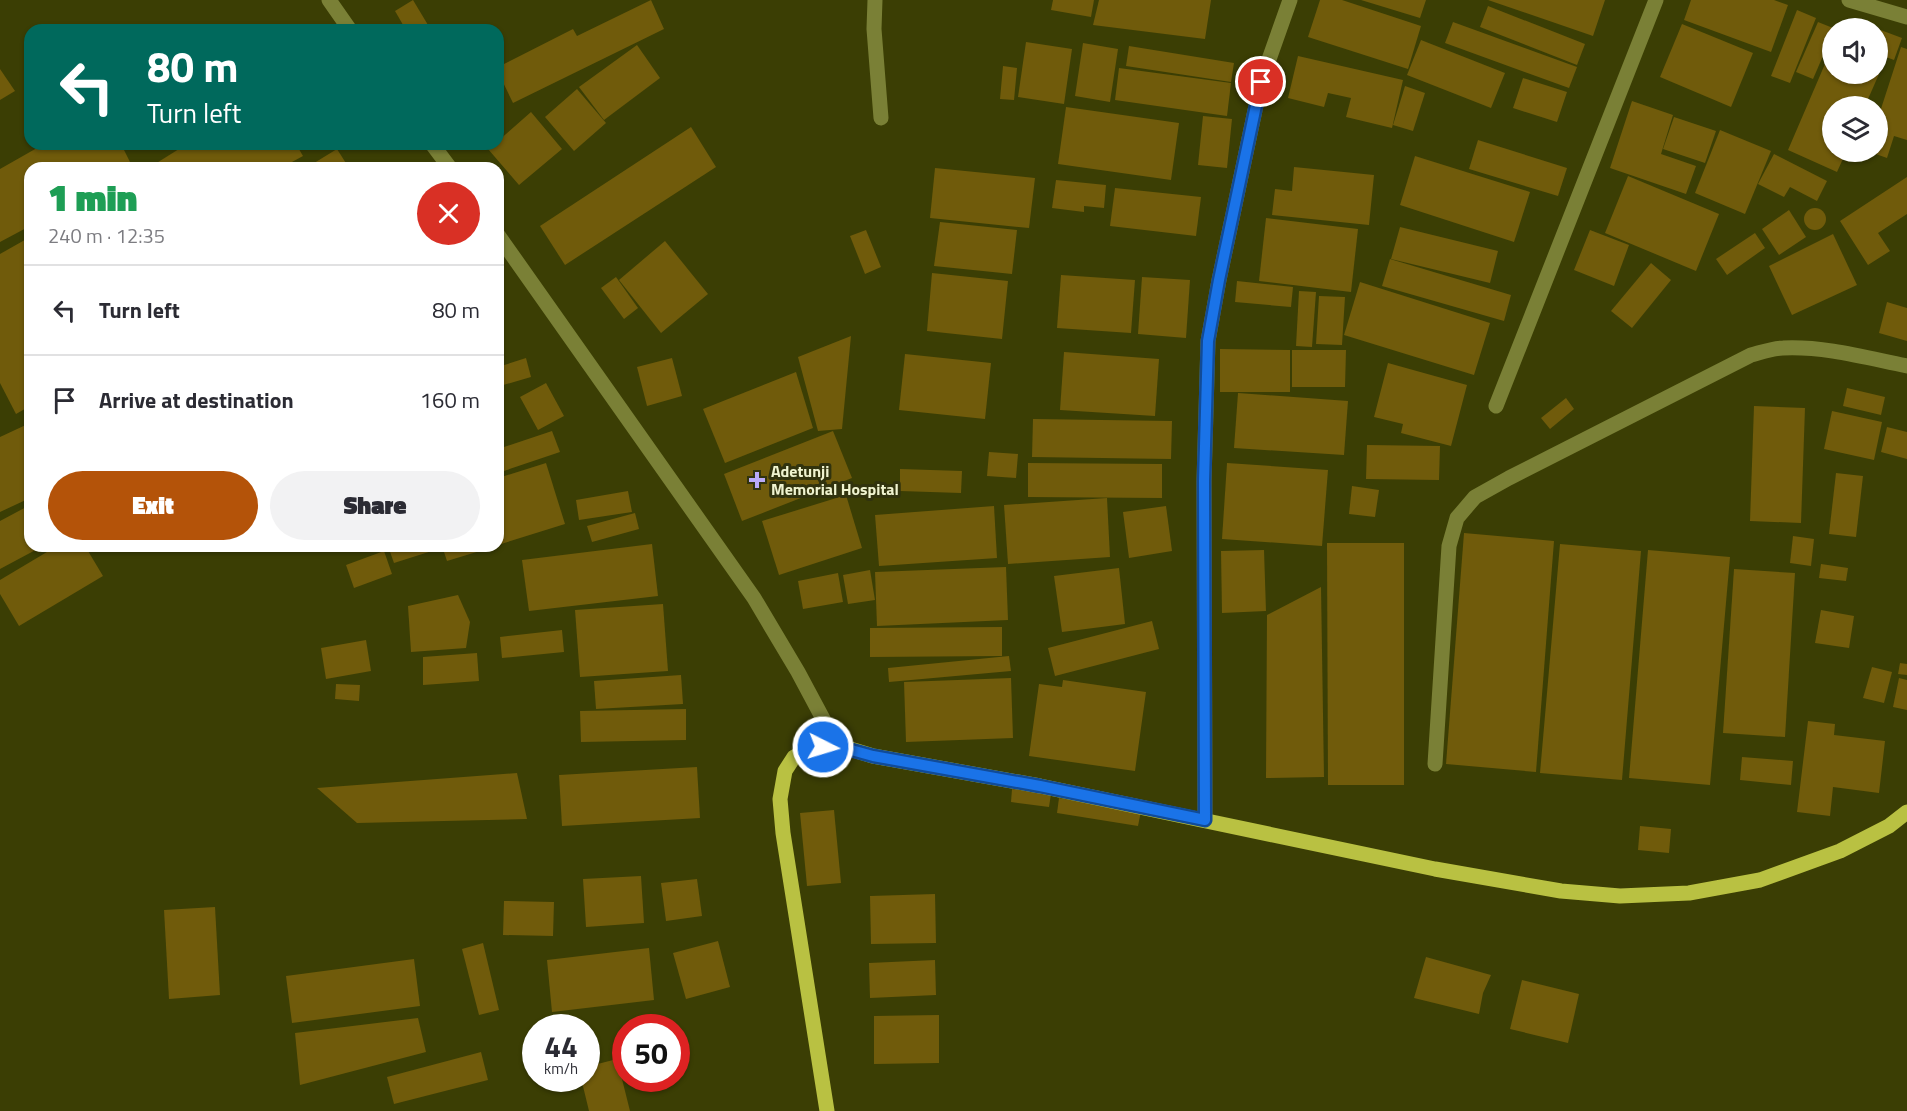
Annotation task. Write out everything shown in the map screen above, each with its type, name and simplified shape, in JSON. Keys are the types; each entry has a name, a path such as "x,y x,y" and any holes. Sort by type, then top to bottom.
{"main road":[{"path":"827,1111 783,833 780,800 785,771 794,757 810,749 837,746 873,756 1040,786 1435,869 1560,891 1620,896 1689,893 1760,880 1840,851 1889,826 1907,812"}],"street":[{"path":"329,0 346,24"},
{"path":"875,0 874,29 881,118"},
{"path":"1205,820 1204,481 1208,341 1261,82 1290,0"},
{"path":"1496,406 1656,0"},
{"path":"1850,0 1907,17"},
{"path":"504,244 754,598 798,672 837,746"},
{"path":"1435,764 1449,546 1457,518 1475,497 1509,477 1751,355 1782,348 1812,349 1851,354 1907,366"}],"building":[{"path":"413,0 427,24 403,24 395,11"},
{"path":"651,0 664,29 513,103 504,84 504,64 573,29 577,36"},
{"path":"1053,0 1094,0 1091,17 1051,10"},
{"path":"1099,0 1211,0 1205,39 1093,25"},
{"path":"1320,0 1342,0 1421,26 1408,69 1308,37"},
{"path":"1361,0 1426,0 1420,18"},
{"path":"1488,0 1605,0 1593,36"},
{"path":"1691,0 1774,0 1788,5 1771,52 1684,20"},
{"path":"1488,6 1585,44 1577,65 1480,27"},
{"path":"1797,10 1816,18 1790,83 1771,76"},
{"path":"1453,22 1577,67 1569,88 1445,43"},
{"path":"1818,22 1822,24 1822,58 1813,79 1796,72"},
{"path":"1682,24 1753,53 1731,107 1660,77"},
{"path":"1888,33 1902,38 1894,60 1888,58"},
{"path":"1421,40 1505,73 1491,108 1407,75"},
{"path":"1026,42 1072,49 1064,104 1018,97"},
{"path":"1083,43 1118,49 1110,102 1075,96"},
{"path":"637,45 660,78 604,120 579,87"},
{"path":"1129,46 1234,63 1231,82 1126,66"},
{"path":"1901,47 1907,49 1907,140 1894,136 1888,155 1888,96 1885,96"},
{"path":"1298,56 1403,80 1392,128 1346,117 1351,98 1328,93 1324,107 1288,98"},
{"path":"1003,66 1017,68 1014,100 1000,99"},
{"path":"1119,68 1231,83 1227,116 1115,100"},
{"path":"0,69 15,91 0,100"},
{"path":"1822,71 1822,84 1875,84 1869,96 1822,96 1822,162 1842,162 1837,172 1788,150"},
{"path":"1523,78 1567,92 1557,122 1513,108"},
{"path":"1405,86 1425,93 1413,131 1393,125"},
{"path":"577,89 606,123 574,151 545,117"},
{"path":"1632,101 1673,115 1661,154 1696,166 1686,194 1610,168"},
{"path":"1066,107 1179,123 1171,180 1058,164"},
{"path":"531,112 562,149 519,185 504,168 504,162 499,162 489,150 504,150 504,136"},
{"path":"1203,116 1232,119 1227,168 1198,165"},
{"path":"1674,117 1716,131 1705,163 1663,149"},
{"path":"691,127 716,167 565,265 540,226"},
{"path":"1720,130 1771,151 1745,214 1695,193"},
{"path":"1478,140 1567,168 1558,196 1469,169"},
{"path":"33,150 124,150 130,162 24,162 24,229 0,242 0,169"},
{"path":"177,150 300,150 303,156 292,162 158,162"},
{"path":"338,150 345,162 316,162"},
{"path":"1774,154 1827,181 1817,201 1790,187 1784,197 1758,184"},
{"path":"1415,156 1530,192 1514,242 1400,205"},
{"path":"1294,167 1374,175 1369,225 1272,215 1275,189 1292,191"},
{"path":"935,168 1035,178 1029,228 930,218"},
{"path":"1628,176 1719,214 1696,271 1605,233"},
{"path":"1907,177 1907,214 1878,233 1890,251 1868,265 1840,221"},
{"path":"1056,180 1106,185 1104,208 1084,206 1084,212 1052,208"},
{"path":"1115,188 1201,197 1196,236 1110,226"},
{"path":"1815,208 1823,211 1826,219 1823,227 1815,230 1807,227 1804,219 1807,211"},
{"path":"1789,210 1806,237 1779,255 1762,229"},
{"path":"1266,218 1358,229 1351,292 1259,281"},
{"path":"940,222 1017,230 1012,274 934,266"},
{"path":"1400,227 1498,251 1490,283 1391,259"},
{"path":"866,230 881,267 865,274 850,236"},
{"path":"1590,230 1629,245 1614,286 1574,270"},
{"path":"1755,233 1765,248 1727,275 1716,259"},
{"path":"1833,234 1857,285 1792,315 1769,266"},
{"path":"24,240 24,409 16,414 0,383 0,254"},
{"path":"665,241 708,294 661,333 619,280"},
{"path":"1390,259 1511,295 1504,321 1382,286"},
{"path":"1651,263 1671,280 1632,328 1611,311"},
{"path":"932,273 1008,281 1002,339 927,331"},
{"path":"1061,275 1135,280 1131,333 1057,328"},
{"path":"616,277 638,308 624,319 601,288"},
{"path":"1142,277 1190,280 1186,338 1138,334"},
{"path":"1237,281 1293,287 1291,307 1235,302"},
{"path":"1360,282 1490,323 1474,375 1344,335"},
{"path":"1299,291 1316,292 1312,347 1296,346"},
{"path":"1319,296 1345,297 1342,345 1316,344"},
{"path":"1887,302 1907,308 1907,341 1879,333"},
{"path":"851,336 842,429 818,431 798,357"},
{"path":"1220,349 1290,350 1290,392 1220,392"},
{"path":"1292,350 1346,350 1345,387 1292,387"},
{"path":"1064,352 1159,359 1155,416 1060,410"},
{"path":"905,354 991,363 985,419 899,410"},
{"path":"526,358 531,377 504,385 504,365"},
{"path":"672,358 682,396 647,406 637,367"},
{"path":"1388,363 1467,385 1451,446 1401,433 1403,424 1374,417"},
{"path":"796,372 813,428 725,463 703,409"},
{"path":"546,383 564,416 538,430 520,397"},
{"path":"1847,388 1885,397 1881,415 1843,406"},
{"path":"1238,393 1348,401 1344,455 1234,448"},
{"path":"1566,398 1574,409 1550,429 1541,418"},
{"path":"1754,406 1805,408 1801,523 1750,521"},
{"path":"1832,411 1882,422 1874,460 1824,449"},
{"path":"1033,419 1172,421 1171,459 1032,457"},
{"path":"24,426 24,501 0,512 0,437"},
{"path":"1887,427 1907,432 1907,459 1881,452"},
{"path":"552,431 560,452 504,471 504,447"},
{"path":"833,431 852,478 742,521 724,474"},
{"path":"1367,445 1440,446 1439,480 1366,479"},
{"path":"989,452 1018,454 1016,478 987,476"},
{"path":"546,463 565,524 504,543 504,476"},
{"path":"1028,463 1162,464 1162,498 1028,497"},
{"path":"1227,463 1328,470 1322,546 1222,539"},
{"path":"900,469 962,471 961,493 900,491"},
{"path":"1836,473 1863,476 1856,537 1829,534"},
{"path":"1352,486 1379,490 1375,517 1349,514"},
{"path":"628,491 632,512 579,520 576,500"},
{"path":"846,495 862,548 779,575 762,521"},
{"path":"1107,498 1110,557 1008,564 1004,505"},
{"path":"994,506 997,558 879,566 875,515"},
{"path":"1166,506 1172,551 1129,558 1123,512"},
{"path":"24,508 24,552 32,552 0,569 0,521"},
{"path":"635,513 639,529 592,542 587,526"},
{"path":"1464,533 1554,541 1536,772 1446,764"},
{"path":"1793,536 1814,539 1811,566 1790,563"},
{"path":"1327,543 1404,543 1404,785 1328,785"},
{"path":"652,544 658,596 529,611 522,560"},
{"path":"1560,544 1641,551 1622,780 1540,773"},
{"path":"1264,550 1266,611 1222,613 1221,551"},
{"path":"1648,550 1730,557 1710,785 1629,778"},
{"path":"47,552 89,552 103,576 19,626 0,594 0,580"},
{"path":"384,552 392,574 354,588 346,565"},
{"path":"390,552 429,552 394,563"},
{"path":"444,552 477,552 447,561"},
{"path":"1821,564 1848,568 1846,581 1819,578"},
{"path":"1006,567 1008,620 877,626 875,572"},
{"path":"1119,568 1125,624 1062,632 1054,576"},
{"path":"1734,569 1795,573 1785,737 1723,733"},
{"path":"870,570 875,600 848,604 843,575"},
{"path":"838,573 843,602 803,609 798,581"},
{"path":"1321,587 1324,777 1266,778 1267,615"},
{"path":"458,595 470,622 466,648 411,652 408,606"},
{"path":"663,604 668,671 580,677 575,610"},
{"path":"1821,610 1854,616 1849,648 1815,643"},
{"path":"1152,621 1159,649 1055,676 1048,648"},
{"path":"1002,627 1002,656 870,657 870,628"},
{"path":"562,630 564,652 502,658 500,637"},
{"path":"366,640 371,671 326,679 321,648"},
{"path":"477,653 479,681 423,685 423,657"},
{"path":"1009,656 1011,671 889,682 888,668"},
{"path":"1900,663 1907,664 1907,675 1898,674"},
{"path":"1872,667 1892,672 1884,703 1863,698"},
{"path":"681,675 683,704 596,709 594,681"},
{"path":"1011,678 1013,738 906,742 904,682"},
{"path":"1899,678 1907,680 1907,710 1893,707"},
{"path":"1063,680 1146,692 1135,771 1029,756 1039,684 1062,687"},
{"path":"336,684 360,685 359,701 335,699"},
{"path":"686,709 686,740 581,742 580,711"},
{"path":"1808,721 1835,724 1834,735 1885,741 1879,793 1833,787 1830,816 1797,812"},
{"path":"1742,757 1793,761 1791,785 1740,780"},
{"path":"697,767 700,818 562,826 559,775"},
{"path":"517,773 527,819 357,823 317,788"},
{"path":"1012,789 1051,794 1049,807 1011,802"},
{"path":"1059,798 1141,811 1138,826 1057,813"},
{"path":"834,810 841,883 807,886 800,813"},
{"path":"1640,826 1671,829 1669,853 1638,850"},
{"path":"641,876 644,923 586,927 583,879"},
{"path":"697,879 702,916 666,921 661,883"},
{"path":"935,894 936,943 871,944 870,896"},
{"path":"504,901 554,902 553,936 503,935"},
{"path":"215,907 220,995 169,999 164,910"},
{"path":"718,941 730,987 686,999 673,953"},
{"path":"483,943 499,1010 479,1015 462,949"},
{"path":"649,948 654,1000 552,1012 547,960"},
{"path":"1426,957 1491,975 1483,993 1479,1014 1414,998"},
{"path":"414,959 420,1006 292,1023 286,976"},
{"path":"935,960 936,995 870,998 869,963"},
{"path":"1522,980 1579,994 1568,1043 1510,1029"},
{"path":"939,1015 939,1063 874,1064 874,1016"},
{"path":"418,1018 426,1052 300,1085 295,1033"},
{"path":"481,1052 488,1080 394,1104 387,1077"},
{"path":"612,1060 612,1092 625,1092 630,1111 589,1111 584,1092 600,1092 600,1063"}],"place":[{"name":"Adetunji Memorial Hospital","path":"757,480"}],"route":[{"path":"823,747 837,746 900,762 1040,786 1205,820 1204,481 1208,341 1261,82"}]}
